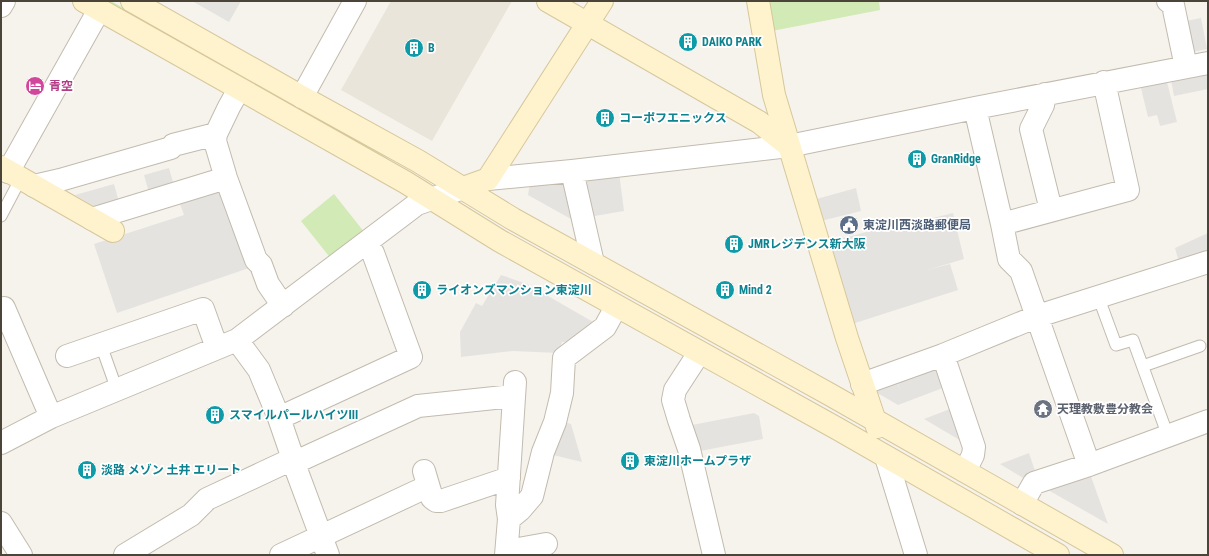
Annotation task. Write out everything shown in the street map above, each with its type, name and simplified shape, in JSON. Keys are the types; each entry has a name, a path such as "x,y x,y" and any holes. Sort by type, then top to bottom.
{"street":[{"path":"1,6 4,1"},
{"path":"132,1 418,161 513,219 965,471 1112,555"},
{"path":"302,97 355,1"},
{"path":"548,1 759,122 789,146"},
{"path":"488,179 602,1"},
{"path":"758,1 774,95 916,555"},
{"path":"1168,1 1173,5 1186,67"},
{"path":"16,176 91,5 405,182 500,241 616,307 886,457 1058,555"},
{"path":"1,443 51,417 237,340 417,204 488,179 572,171 789,146 1104,82 1208,63"},
{"path":"1002,224 1128,190 1104,82"},
{"path":"239,89 216,134 215,141 226,178 256,260 261,265 268,284 283,306"},
{"path":"1045,94 1043,105 1032,129 1051,210"},
{"path":"975,108 1009,259 1021,271 1089,465"},
{"path":"16,176 60,180 171,148 173,145 216,134"},
{"path":"572,171 593,263"},
{"path":"16,176 113,231"},
{"path":"92,219 226,178"},
{"path":"279,418 411,357 373,253 366,243"},
{"path":"862,384 943,355 1038,316 1208,262"},
{"path":"509,519 520,510 532,496 544,452 555,422 562,393 564,358 605,327 616,307"},
{"path":"67,356 203,309 217,348"},
{"path":"6,320 51,417"},
{"path":"237,340 259,370 279,418 324,545"},
{"path":"699,353 675,390 673,400 678,420 690,449 714,555"},
{"path":"943,355 974,447 973,455 965,471"},
{"path":"125,555 191,514 207,499 286,462 298,461 418,406 515,389 507,505 509,519 506,553 546,544"},
{"path":"1022,504 1034,483 1089,465 1208,421"},
{"path":"424,471 432,498 436,501 441,501 509,478"},
{"path":"281,555 324,545 422,489 430,491"},
{"path":"1,523 21,555"}],"lane":[{"path":"1,216 16,176"},
{"path":"1098,296 1116,345 1133,340 1168,436"},
{"path":"100,345 117,390"},
{"path":"1143,366 1200,346"}],"shaded area":[{"path":"192,1 241,1 229,22"},
{"path":"391,1 512,1 432,141 341,90"},
{"path":"1201,18 1207,49 1192,52 1186,21"},
{"path":"1208,72 1208,89 1174,96 1171,80"},
{"path":"1166,78 1177,122 1160,126 1157,115 1148,117 1140,84"},
{"path":"169,168 175,189 150,196 144,175"},
{"path":"619,172 624,211 589,217 579,178"},
{"path":"566,178 578,223 528,195 530,183"},
{"path":"114,184 120,206 102,211 75,195"},
{"path":"221,184 252,267 117,313 94,244 184,215 178,198"},
{"path":"856,188 861,211 821,221 813,200"},
{"path":"953,213 964,259 927,270 950,264 958,290 852,324 828,242 920,218 921,221"},
{"path":"1208,233 1208,257 1180,266 1175,248"},
{"path":"501,275 527,284 595,323 573,343 562,342 558,353 513,351 461,357 460,332 476,303 482,306"},
{"path":"939,362 948,386 898,405 874,391 895,378 900,390 896,378"},
{"path":"955,407 968,445 924,419"},
{"path":"754,413 759,416 763,439 695,452 687,426"},
{"path":"561,421 571,424 582,462 549,454"},
{"path":"1029,453 1037,477 1028,481 1000,464"},
{"path":"1089,471 1108,524 1041,486"}],"green space":[{"path":"104,1 111,1 388,158 386,161"},
{"path":"767,1 879,1 880,10 772,31"},
{"path":"334,194 365,233 332,260 301,221"}],"place":[{"name":"DAIKO PARK","path":"688,42"},
{"name":"B","path":"414,48"},
{"name":"青空","path":"35,86"},
{"name":"コーポフエニックス","path":"605,118"},
{"name":"GranRidge","path":"917,159"},
{"name":"東淀川西淡路郵便局","path":"849,225"},
{"name":"JMRレジデンス新大阪","path":"734,244"},
{"name":"ライオンズマンション東淀川","path":"422,290"},
{"name":"Mind 2","path":"725,290"},
{"name":"天理教敷豊分教会","path":"1043,409"},
{"name":"スマイルパールハイツIII","path":"215,415"},
{"name":"東淀川ホームプラザ","path":"630,461"},
{"name":"淡路 メゾン 土井 エリート","path":"87,470"}]}
